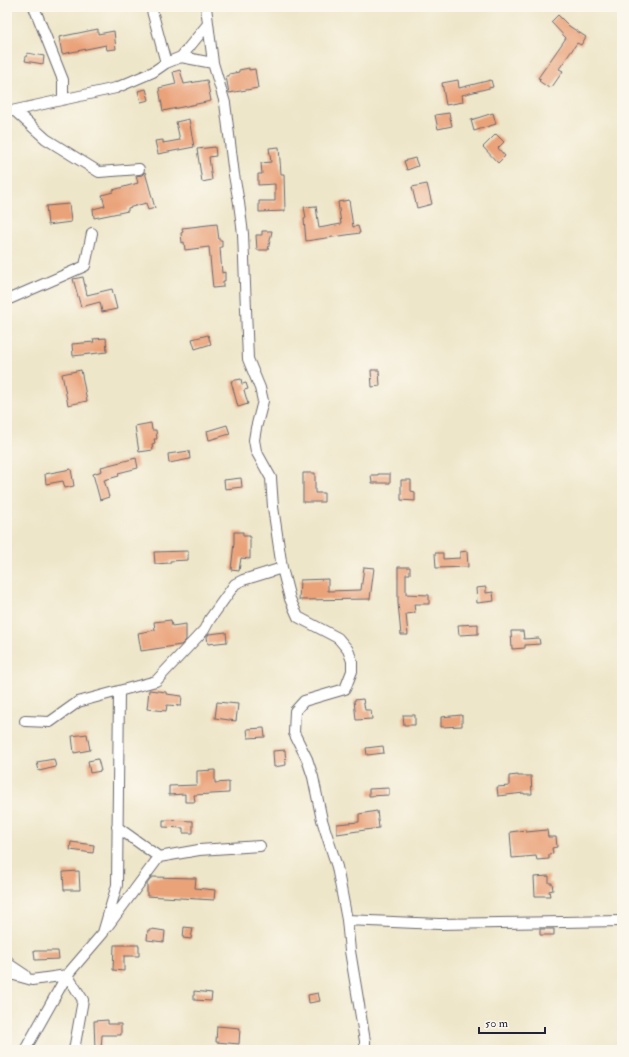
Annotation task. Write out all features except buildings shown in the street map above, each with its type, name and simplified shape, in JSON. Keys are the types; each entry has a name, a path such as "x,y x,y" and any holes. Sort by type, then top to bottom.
{"street":[{"path":"34,7 63,80 62,99"},
{"path":"151,7 166,63"},
{"path":"206,7 213,63 225,103 243,234 248,359 260,388 263,401 254,440 256,451 271,478 273,507 282,568 290,599 298,617 338,638 348,650 352,661 352,671 345,689 304,701 298,707 295,711 294,732 307,759 313,777 322,820 337,867 347,920 350,952 365,1050"},
{"path":"11,111 116,88 153,72 166,63 181,57 208,24"},
{"path":"181,57 213,63"},
{"path":"11,111 46,139 99,172 138,169"},
{"path":"7,300 85,266 92,233"},
{"path":"25,721 50,722 78,702 156,681 204,630 235,584 248,578 282,568"},
{"path":"103,934 117,885 119,691"},
{"path":"117,827 160,856 199,850 260,846"},
{"path":"25,1050 67,975 103,934 160,856"},
{"path":"347,920 439,924 622,920"},
{"path":"7,960 10,965 32,980"},
{"path":"7,973 32,980 67,975"},
{"path":"67,975 83,1000 74,1050"}]}
